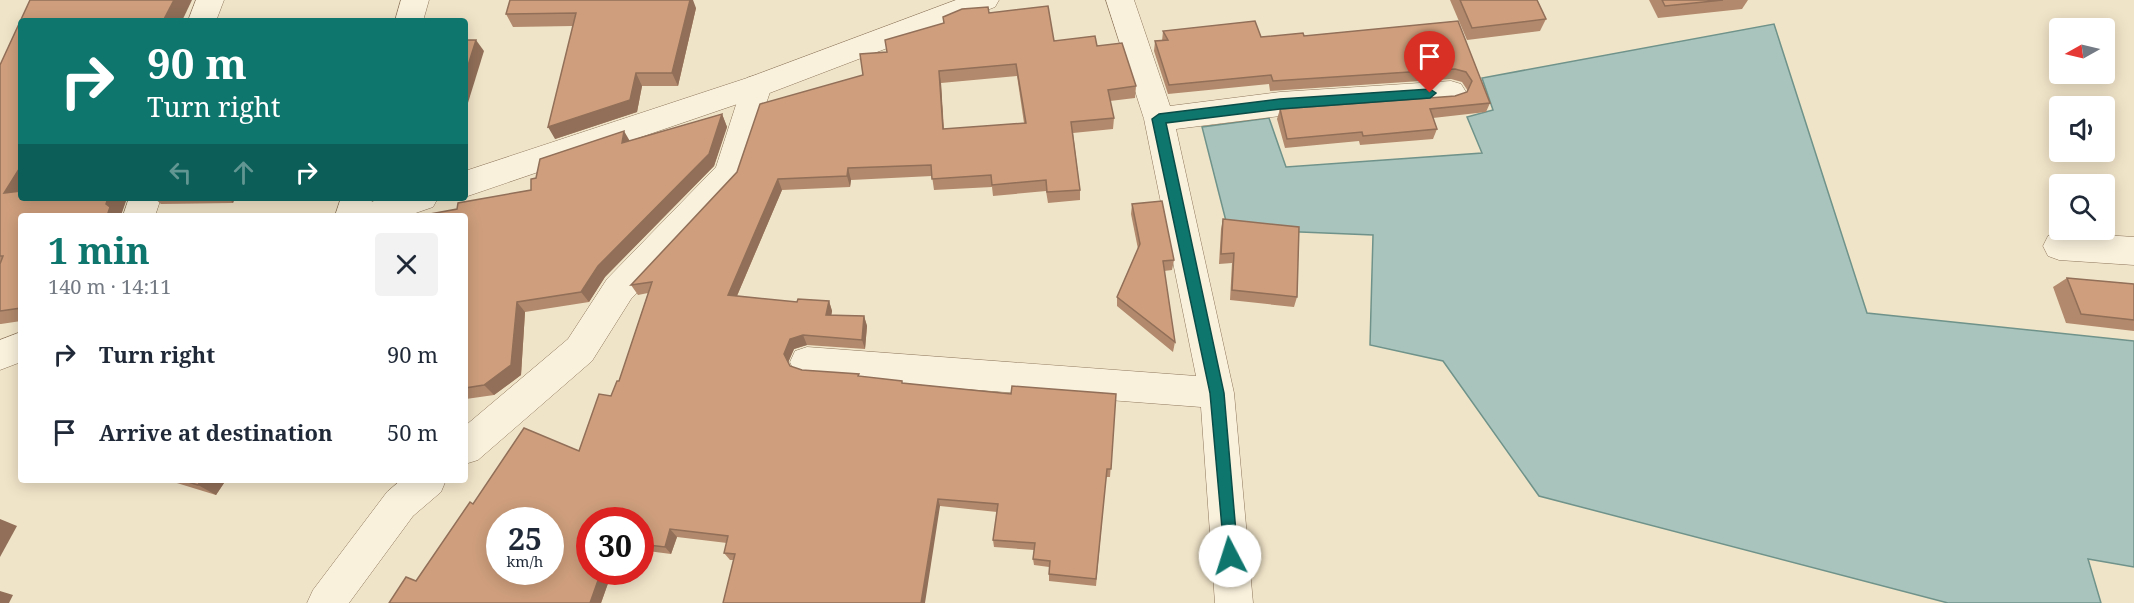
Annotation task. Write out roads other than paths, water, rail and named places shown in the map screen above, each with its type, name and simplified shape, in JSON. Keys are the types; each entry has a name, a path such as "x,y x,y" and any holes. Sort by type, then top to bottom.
{"street":[{"path":"203,18 210,0"},
{"path":"410,18 415,0"},
{"path":"468,182 757,86 985,0"},
{"path":"1120,0 1159,119 1217,393 1234,603"},
{"path":"468,445 579,350 619,289 729,173 757,86"},
{"path":"1159,119 1280,104 1451,92"},
{"path":"377,213 413,201"},
{"path":"2059,246 2134,251"},
{"path":"0,355 18,348"},
{"path":"807,362 1217,393"},
{"path":"326,603 400,504 424,483"}],"water":[{"path":"1774,24 1867,313 2134,341 2134,567 2088,559 2101,603 1948,603 1539,496 1443,361 1370,345 1373,235 1228,229 1202,127 1269,118 1286,167 1482,153 1467,117 1493,110 1482,78"}]}
